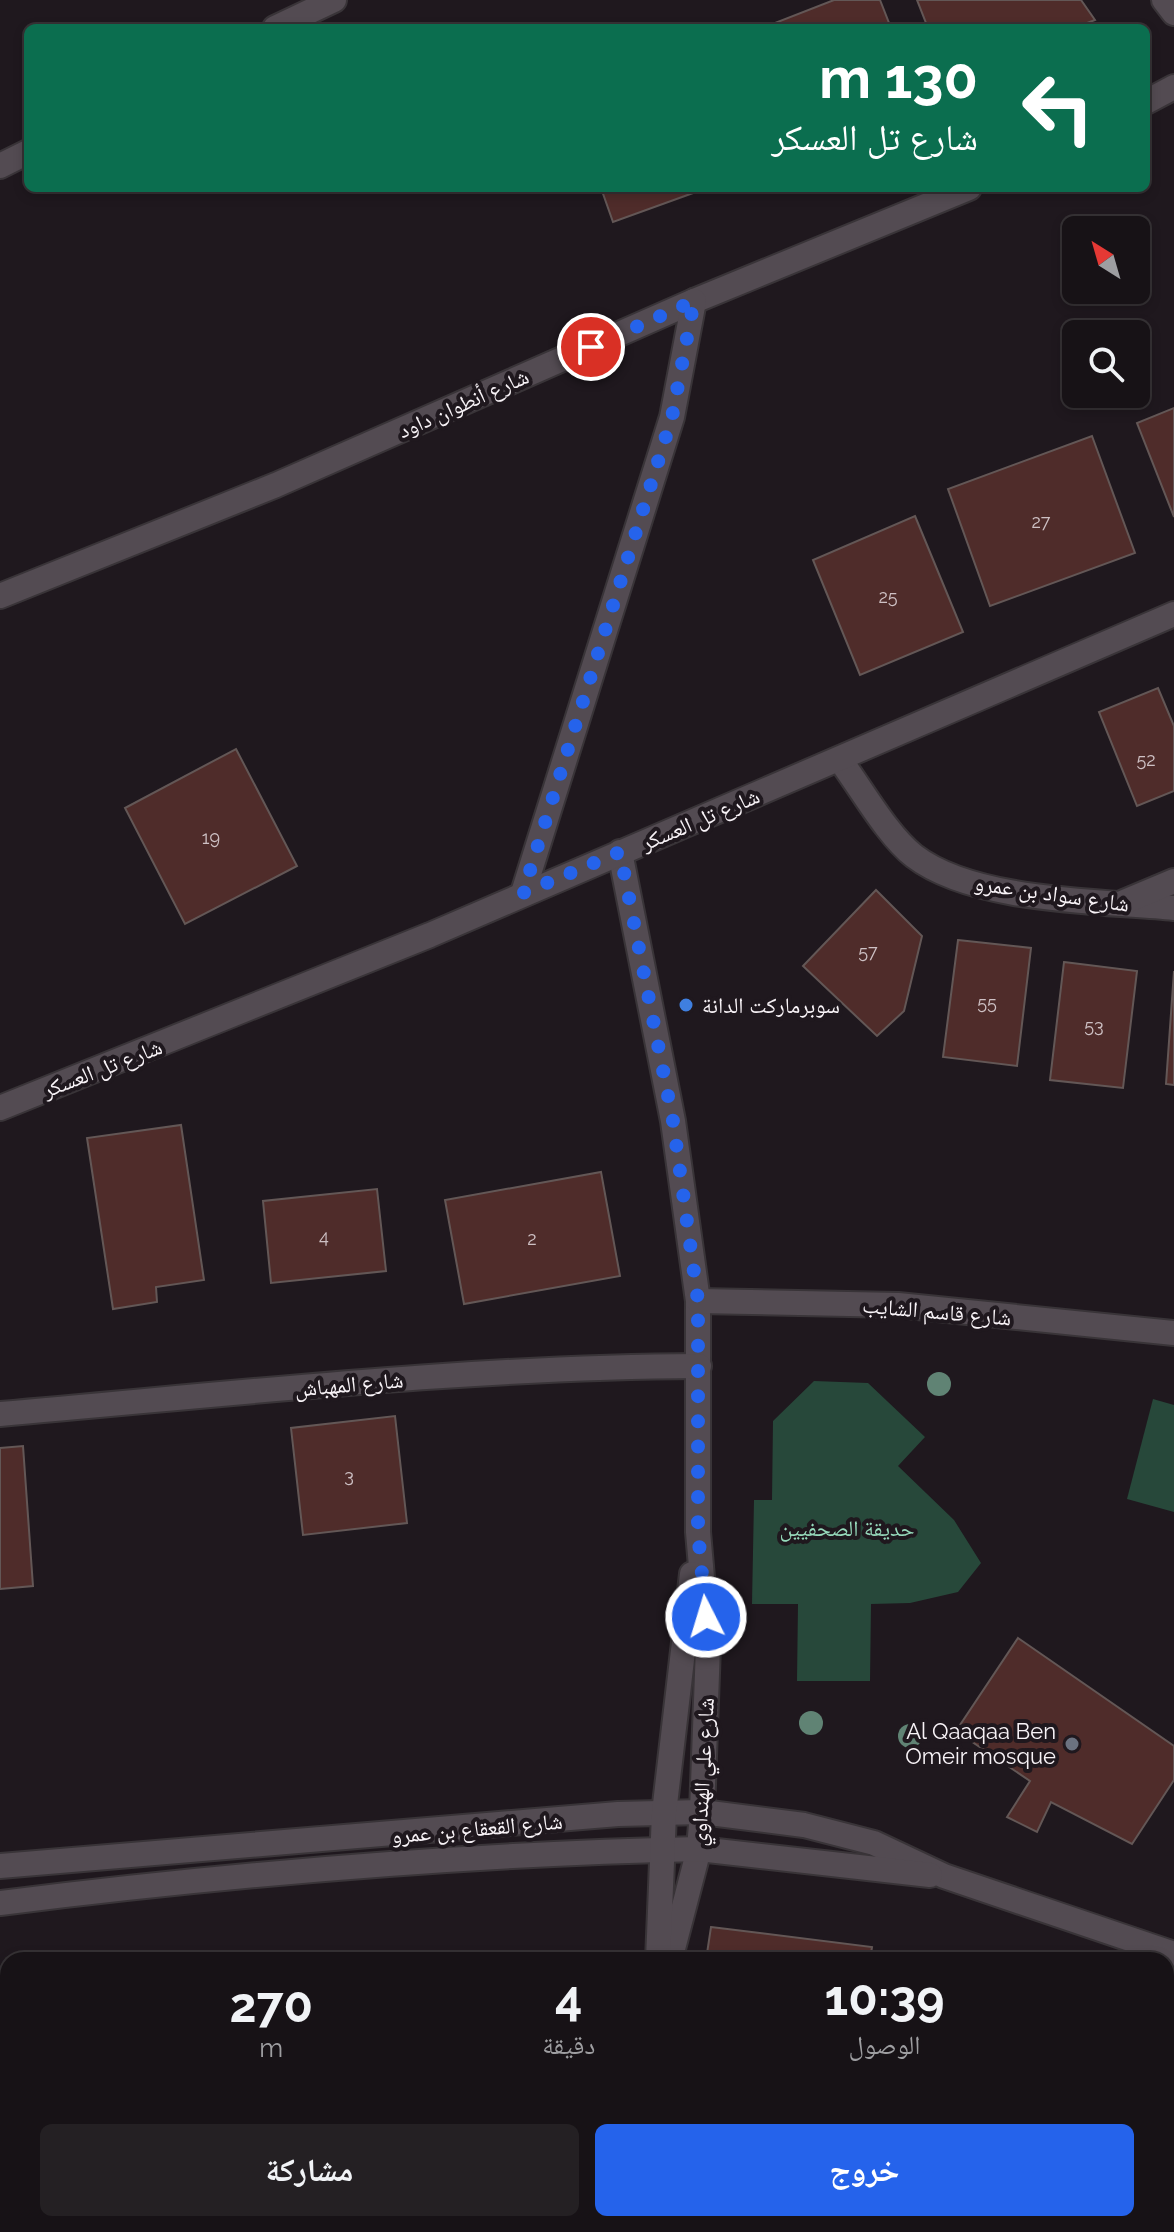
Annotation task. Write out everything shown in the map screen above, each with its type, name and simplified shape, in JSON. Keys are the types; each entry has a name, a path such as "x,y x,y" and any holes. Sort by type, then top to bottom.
{"street":[{"path":"283,24 334,0"},
{"path":"1164,0 1174,13"},
{"path":"1150,100 1174,87"},
{"path":"0,166 24,154"},
{"name":"شارع أنطوان داود","path":"0,596 276,485 694,301 959,192"},
{"path":"523,893 672,417 694,301"},
{"name":"شارع تل العسكر","path":"0,1108 157,1047 840,760 1174,614"},
{"name":"شارع سواد بن عمرو","path":"840,760 911,855 937,871 1008,892 1174,908"},
{"name":"شارع علي الهنداوي","path":"620,852 673,1121 698,1301 698,1532 708,1646 702,1812 699,1849 672,1952"},
{"path":"1122,903 1174,881"},
{"name":"شارع قاسم الشايب","path":"698,1301 898,1305 1174,1333"},
{"name":"شارع المهباش","path":"0,1414 484,1374 606,1366 699,1366"},
{"name":"شارع علي الهنداوي","path":"658,1952 664,1813 698,1532"},
{"name":"شارع القعقاع بن عمرو","path":"0,1866 702,1812 804,1825 874,1843 944,1876 1156,1952"},
{"name":"شارع القعقاع بن عمرو","path":"0,1903 424,1861 661,1850 699,1849 944,1876"}],"green space":[{"name":"حديقة الصحفيين","path":"814,1381 868,1383 925,1437 898,1466 954,1520 981,1563 958,1592 910,1603 871,1604 870,1681 797,1681 798,1604 752,1604 754,1500 772,1500 773,1421"},
{"path":"1153,1399 1174,1405 1174,1512 1127,1499"}],"building":[{"path":"834,0 880,0 889,24 772,24"},
{"path":"917,0 1081,0 1095,20 1084,24 926,24"},
{"path":"602,192 696,192 613,222"},
{"path":"1174,408 1174,517 1137,423"},
{"path":"1092,436 1135,553 990,606 948,489"},
{"path":"915,516 963,632 860,675 813,560"},
{"path":"1158,688 1174,726 1174,791 1137,806 1099,712"},
{"path":"236,749 297,866 185,924 125,808"},
{"path":"876,890 922,936 904,1011 877,1036 803,966"},
{"path":"958,940 1031,948 1017,1066 943,1057"},
{"path":"1064,962 1137,971 1123,1088 1050,1080"},
{"path":"1174,971 1174,1085 1166,1084"},
{"path":"181,1125 204,1280 156,1287 157,1302 113,1309 87,1138"},
{"path":"601,1172 620,1276 464,1304 445,1200"},
{"path":"377,1189 386,1271 271,1283 263,1201"},
{"path":"395,1416 407,1523 303,1535 291,1428"},
{"path":"23,1446 33,1586 0,1589 0,1448"},
{"name":"Al Qaaqaa Ben Omeir mosque","path":"1018,1638 1174,1746 1174,1780 1132,1844 1051,1802 1037,1832 1007,1817 1030,1781 956,1731"},
{"path":"711,1927 872,1947 871,1952 707,1952"}],"place":[{"name":"سوبرماركت الدانة","path":"686,1005"},
{"name":"Al Qaaqaa Ben Omeir mosque","path":"1072,1744"}],"route":[{"path":"591,347 694,301 672,417 523,893 620,852 673,1121 698,1301 698,1532 706,1617"}]}
